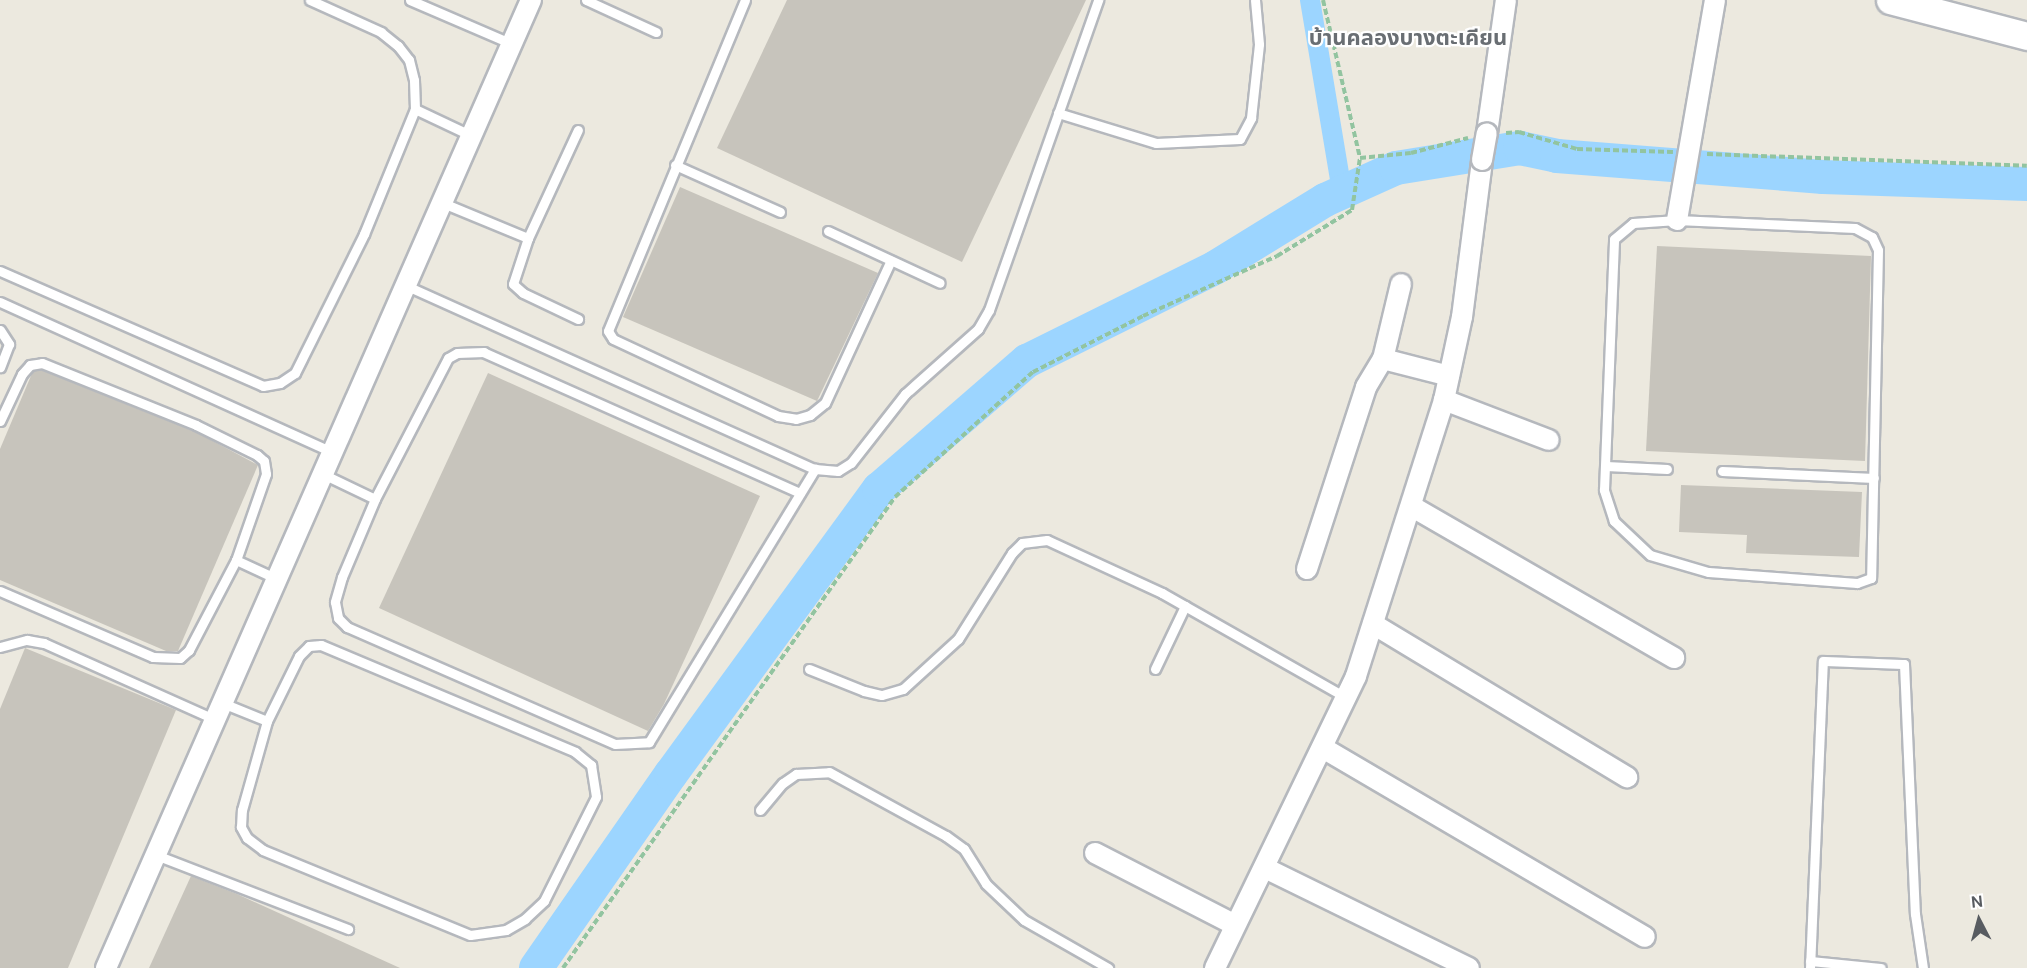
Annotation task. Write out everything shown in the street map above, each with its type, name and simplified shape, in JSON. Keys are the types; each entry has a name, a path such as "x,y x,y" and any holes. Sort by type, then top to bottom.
{"main road":[{"path":"1890,0 2027,36"}],"street":[{"path":"106,968 279,580 531,0"},
{"path":"1218,967 1235,925 1347,698 1373,624 1444,400 1462,316 1485,135 1506,0"},
{"path":"1677,220 1715,0"},
{"path":"1307,569 1366,387 1383,359 1401,284"},
{"path":"1383,359 1449,376"},
{"path":"1444,400 1549,440"},
{"path":"1411,506 1674,658"},
{"path":"1373,624 1627,777"},
{"path":"1323,748 1646,937"},
{"path":"1095,853 1235,925"},
{"path":"1265,868 1470,968"}],"lane":[{"path":"0,271 263,386 280,383 303,363 364,234 415,109 414,80 409,60 398,46 381,32 310,0"},
{"path":"411,0 512,44"},
{"path":"586,0 656,32"},
{"path":"745,0 608,331 613,339 778,416 796,419 810,415 825,403 891,260"},
{"path":"407,286 815,469 838,471 851,463 905,394 978,329 989,310 1098,0"},
{"path":"1058,113 1156,143 1240,139 1251,118 1258,54 1255,0"},
{"path":"415,109 472,136"},
{"path":"578,130 528,238 513,284 523,293 578,319"},
{"path":"675,165 780,212"},
{"path":"443,203 528,238"},
{"path":"1677,220 1854,228 1872,237 1878,250 1874,567 1871,578 1857,583 1708,572 1650,555 1614,521 1604,490 1606,466 1614,239 1633,223 1677,220"},
{"path":"828,231 940,283"},
{"path":"0,302 334,453"},
{"path":"0,330 9,344 0,367"},
{"path":"800,494 484,352 470,350 448,358 375,499 335,602 338,618 347,627 615,744 638,745 649,742 659,730 815,469"},
{"path":"0,421 21,374 30,365 42,363 196,425 257,456 264,461 266,474 236,560 189,650 168,660 153,657 0,591"},
{"path":"1606,466 1667,469"},
{"path":"1722,471 1874,477"},
{"path":"325,475 375,499"},
{"path":"809,669 864,691 882,695 903,689 948,652 1012,553 1032,540 1064,546 1185,606 1347,698"},
{"path":"236,560 279,580"},
{"path":"1155,669 1185,606"},
{"path":"0,647 27,640 44,643 221,712 267,721"},
{"path":"321,645 575,752 591,765 596,797 544,901 525,919 506,930 470,935 263,850 247,838 241,827 242,810 267,721 299,656 309,646 321,645"},
{"path":"1881,968 1810,965 1823,661 1904,664 1916,914 1923,968"},
{"path":"760,810 796,774 830,772 946,836 964,849 986,884 1023,920 1108,968"},
{"path":"156,855 348,929"}],"path":[{"path":"563,968 895,497 1033,372 1143,316 1277,256 1352,210 1360,158 1323,0"},
{"path":"1360,158 1411,153 1485,135 1520,132 1577,149 1688,160 2027,166"}],"building":[{"path":"787,0 1086,0 962,262 717,148"},
{"path":"680,187 878,273 817,401 623,317"},
{"path":"1657,246 1871,256 1865,461 1646,451"},
{"path":"41,370 198,433 258,465 178,651 166,651 0,580 0,449 33,371"},
{"path":"488,373 760,496 664,704 648,731 379,608"},
{"path":"1681,485 1862,492 1859,557 1746,553 1747,535 1679,532"},
{"path":"25,648 176,710 68,968 0,968 0,709"},
{"path":"191,876 237,894 400,968 149,968"}],"waterway":[{"path":"1310,0 1342,192"},
{"path":"536,968 671,774 879,489 1027,361 1216,267 1325,200 1396,168 1520,148 1557,156 1823,177 2027,184"}],"district":[{"name":"บ้านคลองบางตะเคียน","path":"1408,38"}]}
